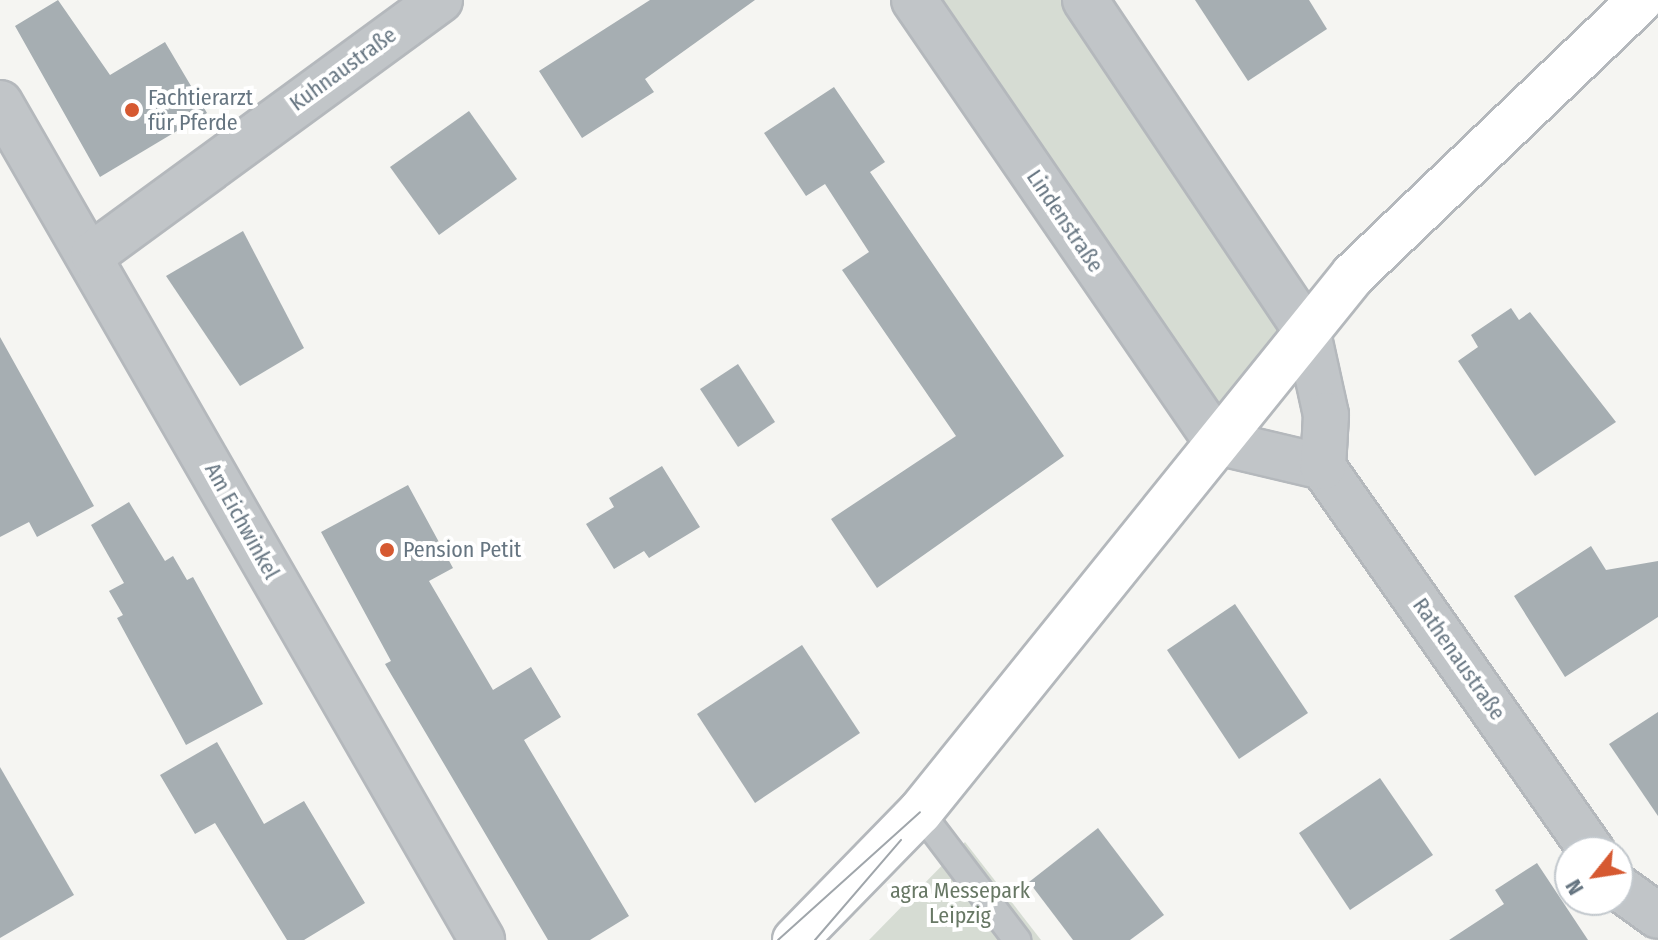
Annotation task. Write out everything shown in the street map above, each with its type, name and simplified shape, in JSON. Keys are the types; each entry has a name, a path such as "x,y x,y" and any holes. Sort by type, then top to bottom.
{"main road":[{"path":"795,940 920,812 1353,275 1641,0"}],"street":[{"name":"Kuhnaustraße","path":"93,254 440,0"},
{"name":"Lindenstraße","path":"914,0 1217,442"},
{"path":"1085,0 1308,333 1326,415 1323,467 1217,442"},
{"name":"Am Eichwinkel","path":"0,103 93,254 482,940"},
{"name":"Rathenaustraße","path":"1323,467 1582,836"},
{"path":"1634,899 1658,916"}],"lane":[{"path":"920,812 1017,940"}],"green space":[{"path":"914,0 1085,0 1308,333 1217,442"},
{"name":"agra Messepark Leipzig","path":"965,842 1041,940 869,940"}],"building":[{"name":"Fachtierarzt für Pferde","path":"58,0 110,75 165,42 207,113 100,177 15,26"},
{"path":"650,0 755,0 645,79 654,92 582,138 539,71"},
{"path":"1195,0 1309,0 1327,29 1248,81"},
{"path":"834,87 885,162 870,172 1064,456 877,588 831,519 956,436 842,270 869,252 825,184 806,196 764,133"},
{"path":"469,111 517,179 439,235 390,167"},
{"path":"243,231 304,348 240,386 166,276"},
{"path":"1511,308 1519,320 1530,312 1616,422 1535,476 1458,361 1478,347 1471,335"},
{"path":"0,337 94,506 37,537 29,522 0,537"},
{"path":"738,364 775,422 738,447 700,389"},
{"path":"662,466 700,527 649,558 644,551 614,569 586,524 614,507 609,498"},
{"path":"408,485 453,568 429,581 493,690 531,667 561,717 524,740 629,916 590,940 548,940 385,664 391,661 321,532"},
{"path":"129,502 165,561 173,556 187,580 193,577 263,704 186,745 117,618 123,615 109,591 124,583 91,525"},
{"path":"1591,546 1606,570 1658,561 1658,617 1565,677 1514,596"},
{"path":"1235,604 1308,713 1239,759 1167,650"},
{"path":"802,645 860,733 755,803 697,714"},
{"path":"1658,712 1658,816 1609,744"},
{"path":"217,742 264,824 304,801 365,903 304,940 287,940 215,823 195,834 160,775"},
{"path":"0,767 74,895 0,938"},
{"path":"1380,778 1433,855 1350,910 1299,833"},
{"path":"1098,828 1164,915 1130,940 1073,940 1029,882"},
{"path":"1537,863 1554,889 1554,916 1572,916 1588,940 1449,940 1504,904 1495,890"}],"tram line":[{"path":"778,940 920,812"},
{"path":"815,940 901,840"}],"place":[{"name":"Fachtierarzt für Pferde","path":"132,110"},
{"name":"Pension Petit","path":"387,550"}]}
